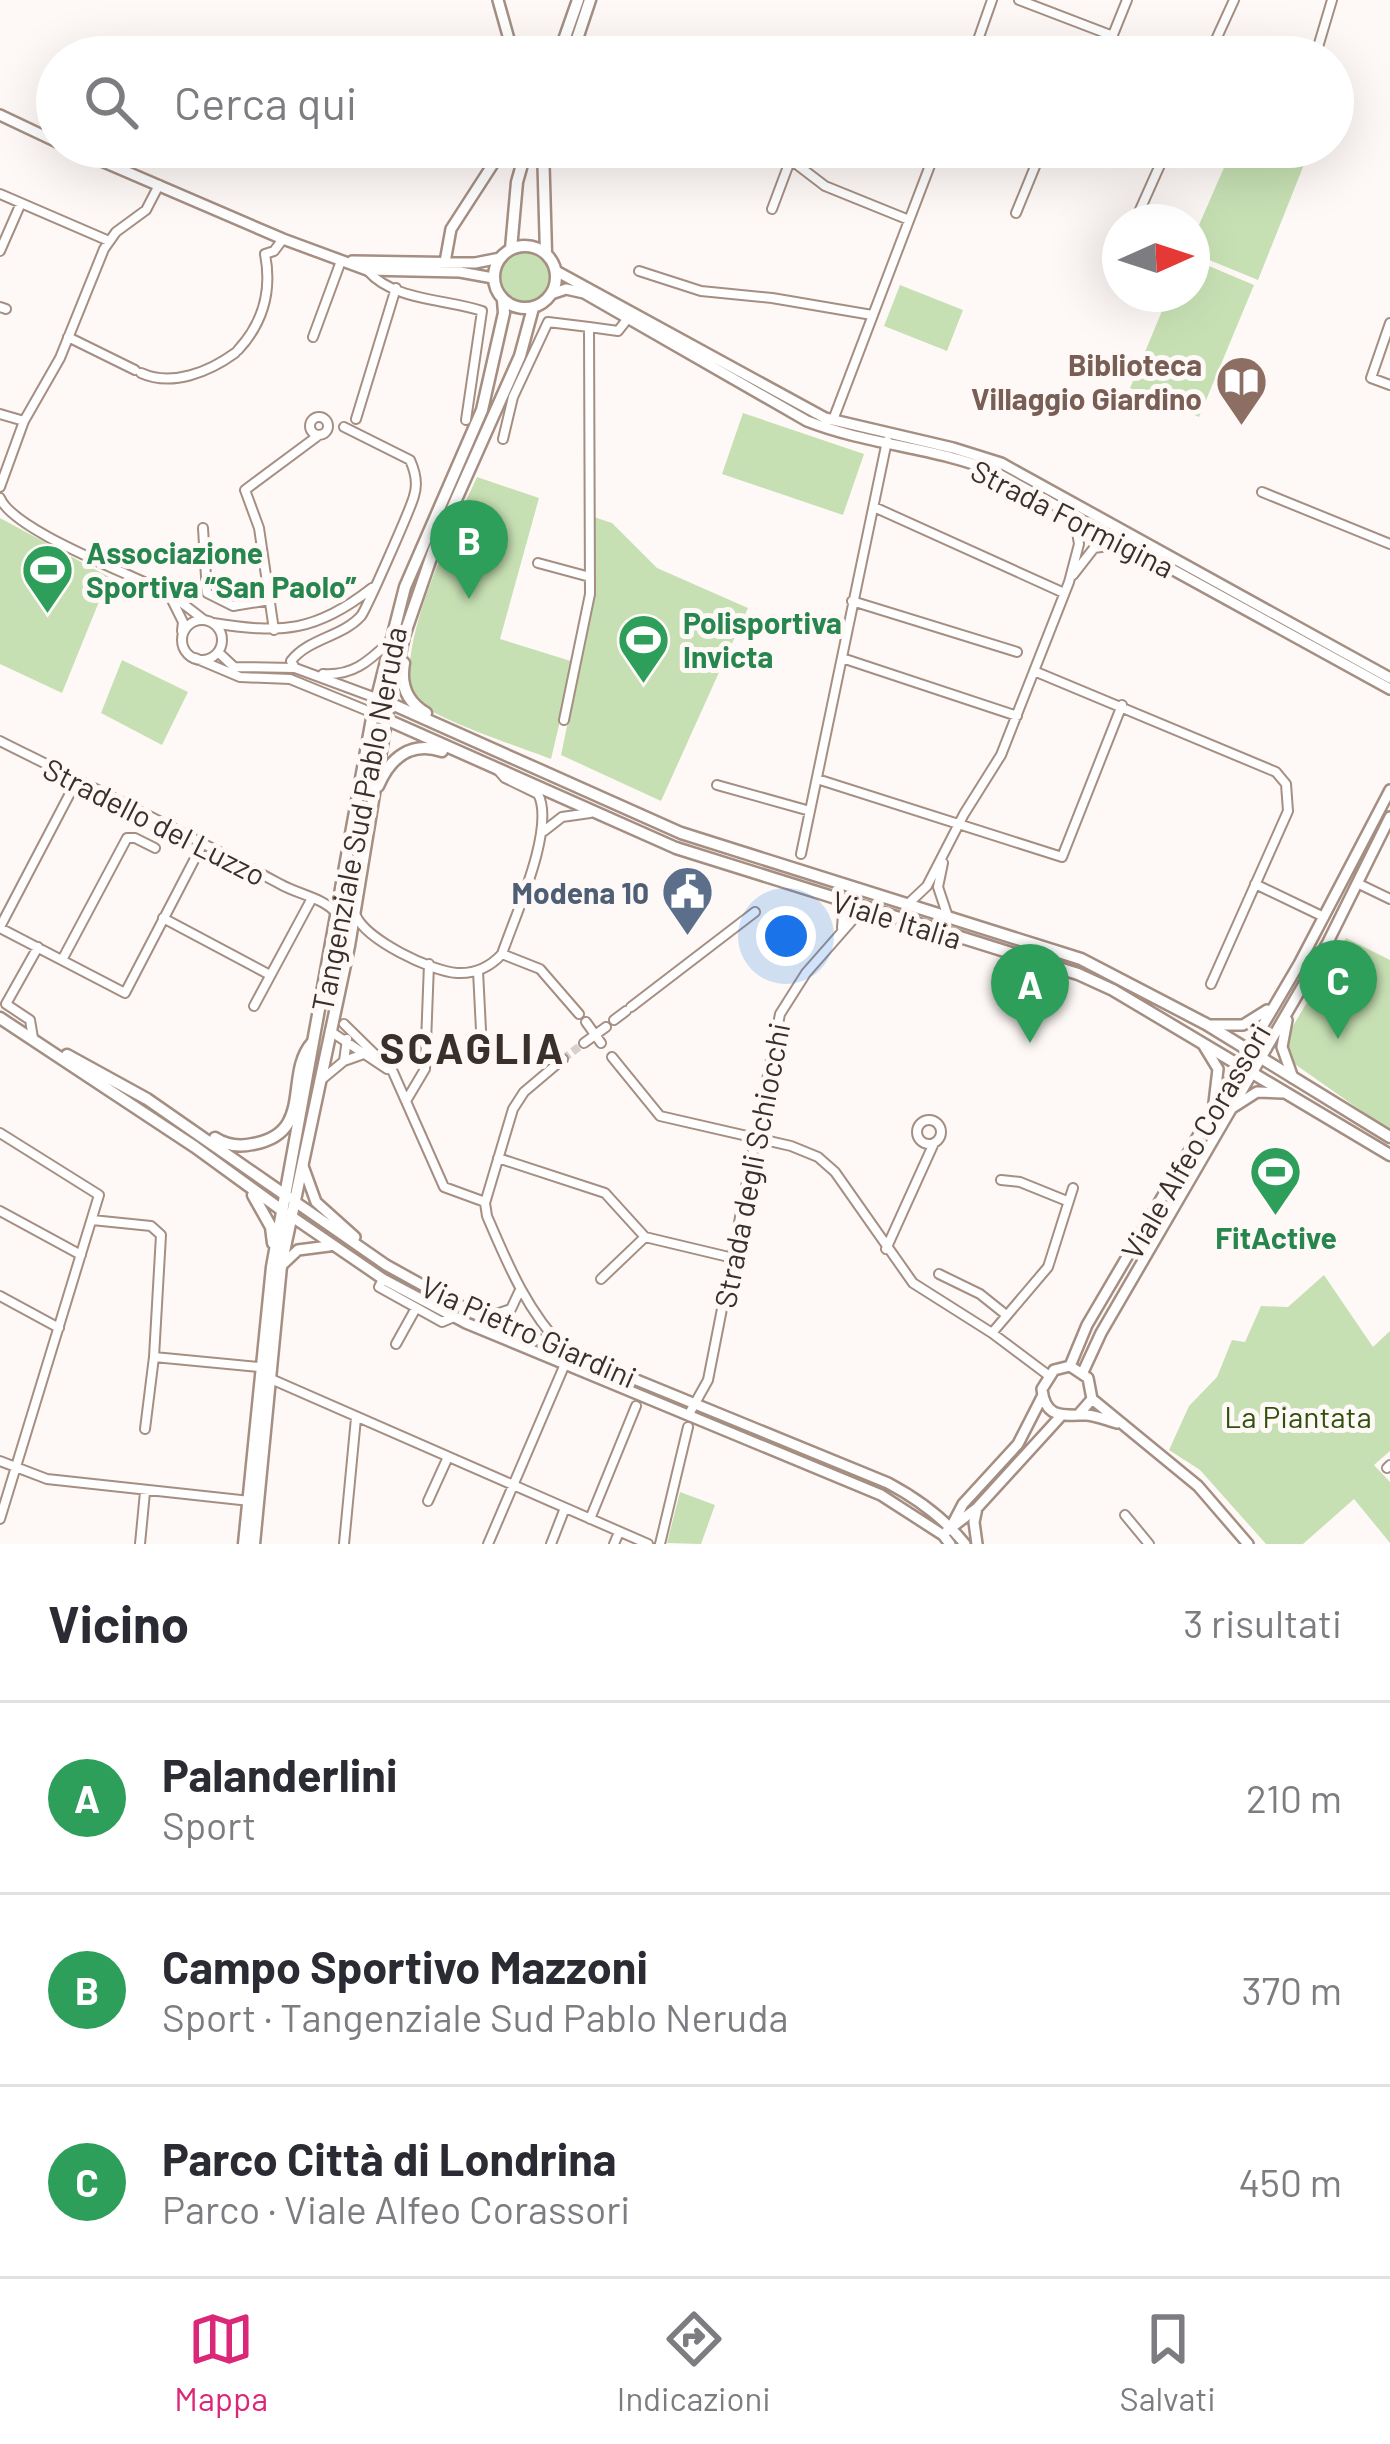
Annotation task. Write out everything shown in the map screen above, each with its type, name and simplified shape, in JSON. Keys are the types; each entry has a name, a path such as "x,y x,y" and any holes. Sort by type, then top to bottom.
{"main road":[{"path":"565,36 578,0"},
{"path":"578,36 590,0"},
{"path":"511,249 521,168"},
{"path":"544,168 546,254 556,271 551,294 533,308 522,309 503,300 494,278 500,258 511,249 529,246 546,254"},
{"name":"Tangenziale Sud Pablo Neruda","path":"278,1261 336,913 382,700 388,643 405,586 482,410 503,300"},
{"name":"Tangenziale Sud Pablo Neruda","path":"382,700 434,549 520,356 533,308"},
{"path":"404,636 403,683 415,706 503,754"},
{"path":"382,700 503,754"},
{"name":"Tangenziale Sud Pablo Neruda","path":"289,1197 302,1162 349,946 379,716"},
{"name":"Viale Italia","path":"379,716 676,848 1078,974 1197,1037 1390,1155"},
{"path":"371,800 387,768 410,749 428,747 473,758"},
{"name":"Viale Italia","path":"503,754 681,833 1081,959 1206,1024 1293,1078"},
{"path":"330,1031 325,1021 334,964 332,940"},
{"name":"Via Pietro Giardini","path":"0,1018 147,1099 289,1197"},
{"path":"147,1099 224,1144 264,1142 281,1132 291,1118 304,1053 315,1042"},
{"name":"Via Pietro Giardini","path":"47,1047 286,1213"},
{"path":"1293,1078 1390,1137"},
{"path":"195,1147 255,1197 271,1227 278,1261 269,1378 244,1544"},
{"path":"254,1544 259,1367 278,1261"}],"street":[{"path":"498,0 508,36"},
{"path":"979,36 992,0"},
{"path":"1019,0 1112,36 1127,0"},
{"path":"1218,36 1234,0"},
{"path":"1321,36 1331,0"},
{"path":"0,115 36,132"},
{"path":"120,168 341,261 418,272 500,258"},
{"path":"445,267 451,229 490,168"},
{"path":"772,209 787,168"},
{"path":"800,168 825,186 909,220"},
{"path":"831,425 929,168"},
{"path":"1016,213 1034,168"},
{"path":"1143,204 1159,168"},
{"path":"0,487 24,422 68,337 109,241 146,210 159,184"},
{"path":"0,194 109,241"},
{"path":"0,251 21,203"},
{"path":"68,337 150,377 198,374 236,351 260,322 267,282 265,254 283,239"},
{"path":"314,337 341,261"},
{"path":"367,266 445,267 494,278"},
{"path":"367,266 376,280 396,288 482,311 466,419"},
{"name":"Strada Formigina","path":"556,271 807,421 887,438 1033,482 1384,681 1390,689"},
{"path":"639,271 701,291 872,315"},
{"path":"417,294 418,272"},
{"path":"356,419 396,288"},
{"name":"Strada Formigina","path":"551,294 579,291 630,314"},
{"path":"503,439 514,397 548,322 618,331 630,314"},
{"path":"1390,323 1371,378 1390,385"},
{"path":"564,720 589,601 589,327"},
{"path":"0,414 24,422"},
{"path":"274,630 259,528 245,490 324,428 344,427 410,460 414,498 364,614 303,648 292,661 295,668"},
{"path":"801,854 887,438"},
{"name":"Strada Formigina","path":"1033,482 1075,514 1150,558 1384,681"},
{"path":"1262,492 1390,544"},
{"path":"0,498 8,511 74,550 168,594 208,621 222,638"},
{"path":"874,507 1064,593"},
{"path":"907,905 919,897 1001,755 1069,582 1079,544 1075,514"},
{"path":"203,528 207,592 232,606 270,600"},
{"path":"1069,582 1089,553 1103,546 1115,544 1150,558"},
{"path":"538,562 590,577"},
{"path":"182,640 188,625 208,621 274,630 312,626 374,586"},
{"path":"168,594 183,622 185,651 194,658 240,677 290,679 379,716"},
{"path":"853,601 1016,652"},
{"path":"194,658 207,659 218,652 222,638 244,628"},
{"path":"313,674 357,670 388,643"},
{"path":"218,652 234,667 295,668 382,700"},
{"path":"842,658 1017,716"},
{"path":"1034,670 1281,776 1288,792 1288,812 1210,984"},
{"path":"1384,681 1390,699"},
{"path":"817,779 1062,857 1122,705"},
{"name":"Stradello del Luzzo","path":"0,742 327,904 336,913"},
{"path":"353,907 357,920 373,938 451,972 478,971 502,955 543,832 544,807 538,794 497,769"},
{"path":"77,779 0,927 125,993 202,843"},
{"path":"717,785 810,811"},
{"name":"Viale Alfeo Corassori","path":"1083,1372 1227,1112 1279,998 1390,790"},
{"path":"543,832 562,817 596,812"},
{"name":"Viale Alfeo Corassori","path":"1254,1054 1287,1015 1390,817"},
{"path":"62,960 127,838 154,848"},
{"path":"945,854 938,887 949,919"},
{"path":"1255,884 1325,917 1333,932"},
{"path":"1358,884 1390,899"},
{"path":"254,1006 311,900"},
{"path":"837,900 843,914 842,930"},
{"name":"Strada degli Schiocchi","path":"689,1414 708,1380 780,1014 792,992 862,908"},
{"path":"584,1043 598,1039 610,1023 755,912"},
{"path":"164,919 270,975"},
{"path":"349,946 373,938"},
{"path":"33,1039 30,1020 6,1004 38,947"},
{"path":"502,955 540,969 598,1039"},
{"path":"406,1102 425,1069 430,964"},
{"path":"478,971 482,1050"},
{"path":"1206,1024 1253,1022 1279,998"},
{"path":"337,1003 347,1043 344,1061"},
{"path":"1287,1015 1282,1048 1293,1078"},
{"path":"344,1024 393,1072 444,1187 485,1202"},
{"path":"330,1031 393,1072"},
{"path":"1197,1037 1218,1069 1216,1099 1208,1119"},
{"path":"319,1082 344,1061 361,1055"},
{"path":"612,1057 660,1116 757,1136 828,1164 913,1283 1048,1375"},
{"path":"563,1059 519,1100 485,1202 519,1291 566,1351"},
{"name":"Viale Alfeo Corassori","path":"1070,1366 1087,1325 1208,1119 1247,1067"},
{"path":"1227,1112 1257,1093 1299,1097"},
{"path":"0,1133 99,1195 0,1519"},
{"path":"886,1249 934,1143"},
{"path":"498,1158 604,1193 645,1237 734,1258"},
{"path":"302,1162 316,1202 386,1265"},
{"path":"1000,1180 1067,1201"},
{"path":"992,1333 1048,1267 1073,1188"},
{"name":"Via Pietro Giardini","path":"289,1197 386,1265 486,1318 914,1497 948,1535"},
{"path":"0,1211 81,1255"},
{"name":"Via Pietro Giardini","path":"286,1213 381,1283 881,1495 965,1544"},
{"path":"92,1220 151,1226 161,1235 145,1429"},
{"path":"601,1279 645,1237"},
{"path":"278,1261 298,1250 331,1246"},
{"path":"939,1274 980,1294 1005,1314"},
{"path":"381,1283 442,1322 455,1316"},
{"path":"486,1318 511,1309 519,1291"},
{"path":"0,1296 59,1328"},
{"path":"396,1344 416,1308"},
{"path":"154,1357 259,1367"},
{"path":"488,1544 565,1364"},
{"path":"1048,1375 1070,1366 1083,1372 1092,1384 1092,1399 1078,1415"},
{"path":"948,1535 963,1504 1018,1444 1048,1375"},
{"path":"269,1378 649,1544"},
{"path":"1042,1397 1060,1417"},
{"path":"1092,1399 1198,1486 1248,1544"},
{"path":"590,1519 636,1406"},
{"path":"948,1535 1060,1417 1094,1415 1127,1427"},
{"path":"344,1544 356,1418"},
{"path":"660,1544 688,1427"},
{"path":"428,1501 448,1457"},
{"path":"0,1461 47,1479 252,1501"},
{"path":"140,1544 145,1492"},
{"path":"914,1497 951,1510 963,1504"},
{"path":"551,1544 565,1508"},
{"path":"977,1508 977,1544"},
{"path":"1125,1515 1149,1544"},
{"path":"614,1544 619,1532"}],"green space":[{"path":"1224,168 1303,168 1258,280 1210,260 1208,204"},
{"path":"524,253 542,260 549,278 542,296 524,303 506,296 499,278 506,260"},
{"path":"1210,266 1254,285 1199,417 1130,388 1162,312 1210,312"},
{"path":"900,285 963,310 947,351 884,326"},
{"path":"743,413 864,454 843,515 722,474"},
{"path":"477,477 539,498 500,639 574,662 551,759 432,711 421,704 411,686 416,628 440,558"},
{"name":"Polisportiva Invicta","path":"594,517 612,523 657,568 748,608 661,801 561,755 593,602"},
{"name":"Associazione Sportiva “San Paolo”","path":"0,518 109,577 62,693 0,664"},
{"path":"122,660 188,692 162,745 101,713"},
{"path":"1346,938 1390,960 1390,1131 1289,1060 1288,1034"},
{"name":"La Piantata","path":"1324,1275 1373,1347 1390,1331 1390,1451 1374,1465 1390,1482 1390,1543 1354,1499 1303,1544 1266,1544 1200,1470 1169,1450 1189,1406 1217,1377 1232,1340 1245,1342 1261,1306 1288,1307"},
{"path":"680,1492 715,1505 701,1544 667,1543"}],"tunnel":[{"path":"563,1059 584,1043"}],"place":[{"name":"Biblioteca Villaggio Giardino","path":"1241,427"},
{"name":"Campo Sportivo Mazzoni","path":"469,599"},
{"name":"Associazione Sportiva “San Paolo”","path":"47,615"},
{"name":"Polisportiva Invicta","path":"644,685"},
{"name":"Modena 10","path":"688,938"},
{"name":"Parco Città di Londrina","path":"1338,1039"},
{"name":"Palanderlini","path":"1030,1043"},
{"name":"FitActive","path":"1276,1218"}],"district":[{"name":"SCAGLIA","path":"473,1047"}]}
